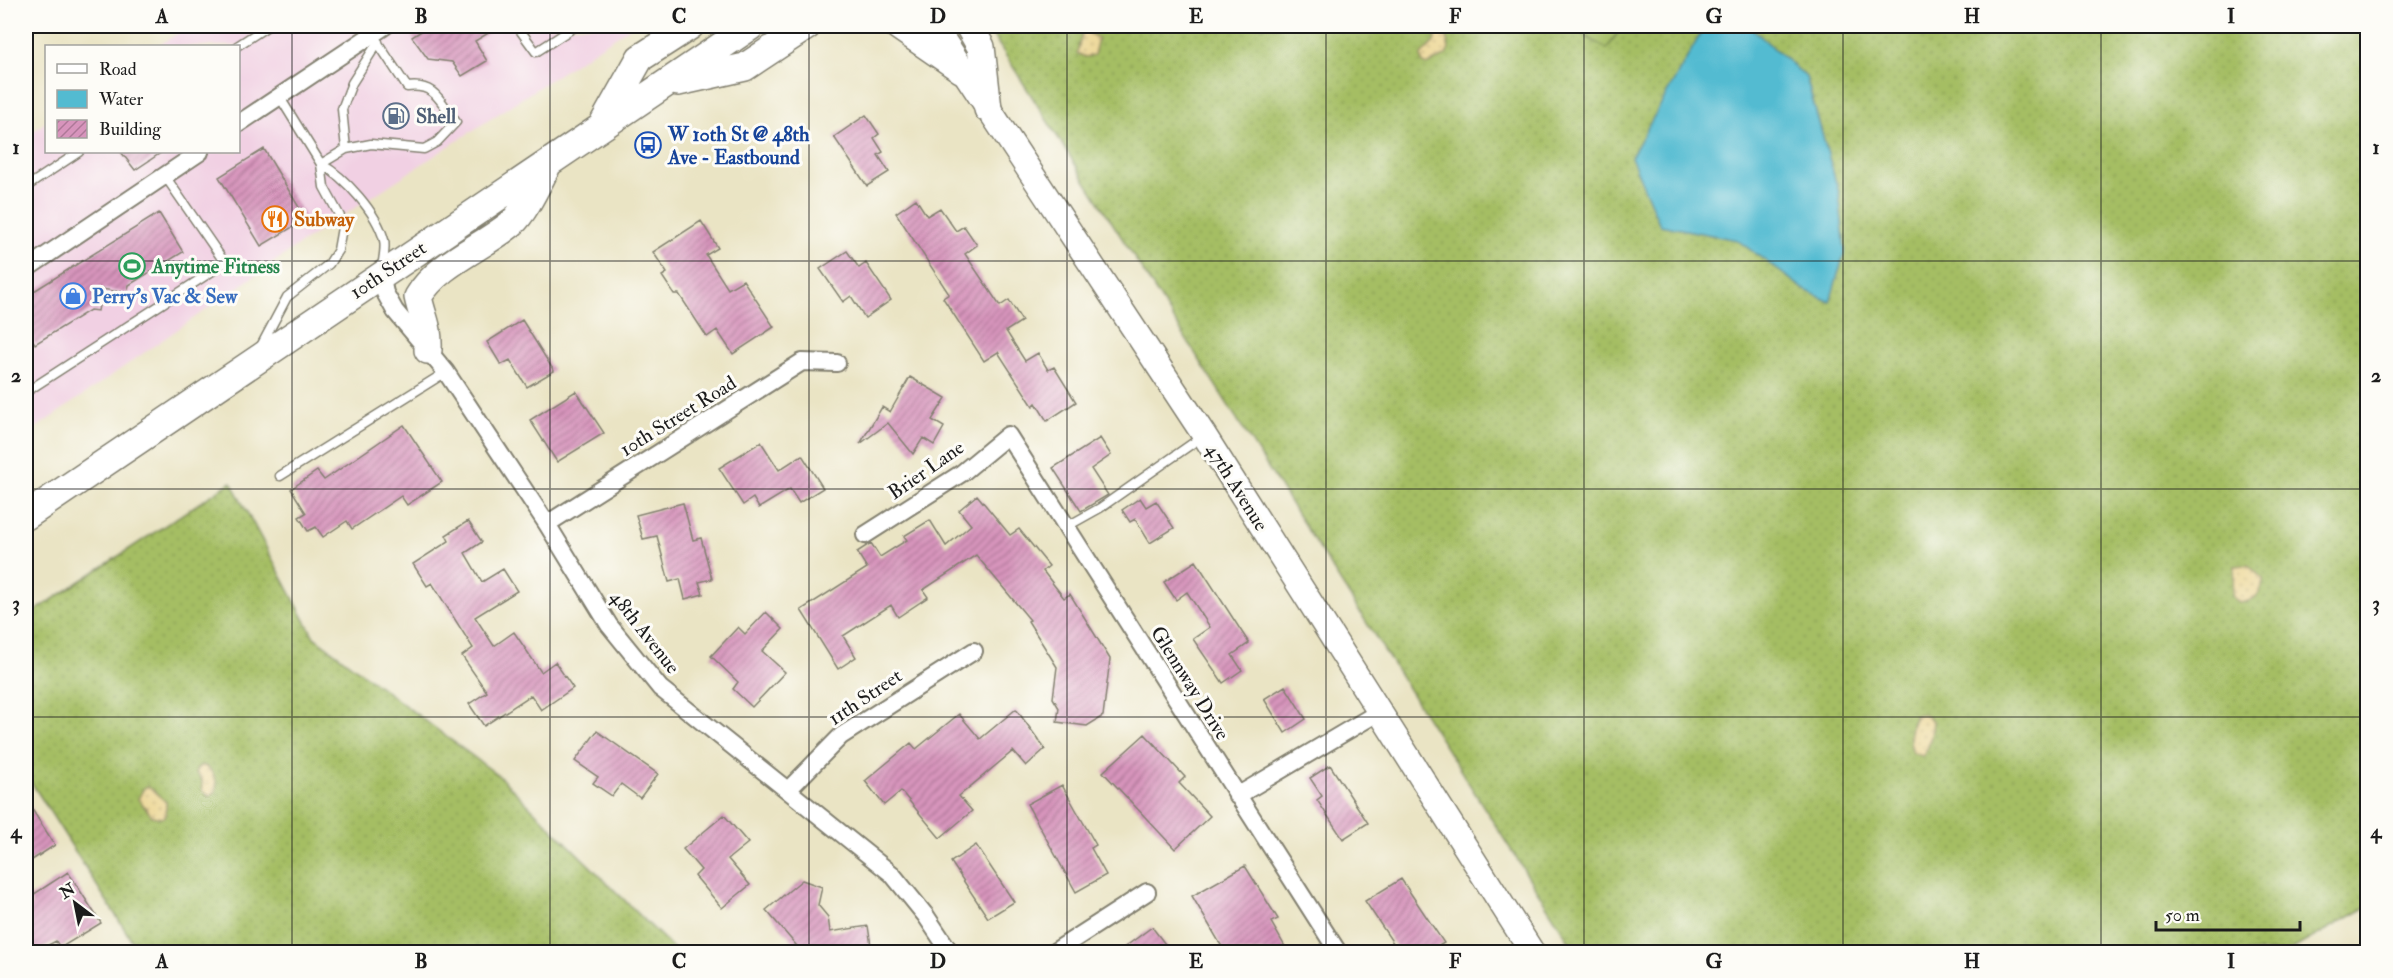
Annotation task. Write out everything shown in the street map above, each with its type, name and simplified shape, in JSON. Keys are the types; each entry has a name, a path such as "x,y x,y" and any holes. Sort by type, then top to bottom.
{"main road":[{"path":"601,129 640,58 690,26"},
{"name":"10th Street","path":"26,516 751,26"},
{"path":"665,84 745,67 807,26"},
{"path":"898,26 962,70"},
{"name":"47th Avenue","path":"934,26 1204,435 1532,952"},
{"path":"969,26 981,47 988,108"},
{"path":"428,350 429,329 421,315 417,297 423,288 444,270 514,222 550,162"}],"street":[{"path":"240,123 378,34"},
{"path":"26,270 199,153"},
{"name":"48th Avenue","path":"381,275 385,293 395,311 446,372 609,625 660,688 720,739 789,789 892,874 926,916 950,952"},
{"name":"10th Street Road","path":"546,524 802,362 837,363"},
{"name":"Glennway Drive","path":"1008,435 1338,952"},
{"name":"Brier Lane","path":"865,536 962,473 1008,435"},
{"name":"11th Street","path":"789,789 841,736 974,651"},
{"path":"1237,796 1379,712"},
{"path":"1054,952 1147,892"}],"lane":[{"path":"239,45 268,26"},
{"path":"518,26 536,52 576,26"},
{"path":"321,164 346,149 371,144 424,149 437,142 456,122 430,87 407,87 378,34"},
{"path":"346,149 342,110 352,83 378,34"},
{"path":"253,361 287,297 328,264 338,250 343,222 324,187 321,164 279,96"},
{"path":"26,187 77,153"},
{"path":"321,164 338,173 378,222 385,243 381,275"},
{"path":"26,392 225,263 165,176"},
{"path":"280,476 446,372"},
{"path":"1066,527 1100,508 1204,435"}],"shaded area":[{"path":"189,26 632,26 303,242 26,435 26,136 45,123 45,153 240,153 240,45 160,45"}],"green space":[{"path":"987,26 2367,26 2367,907 2287,952 1576,952"},
{"path":"1568,26 1622,26 1607,49"},
{"path":"231,482 314,637 499,776 677,952 139,952 26,774 26,617"}],"sand":[{"path":"1442,30 1446,35 1449,49 1446,55 1427,65 1422,62 1421,55 1434,42 1437,32"},
{"path":"1087,32 1098,38 1094,55 1085,57 1077,53 1082,33"},
{"path":"2248,565 2263,579 2263,584 2256,596 2249,601 2239,603 2232,596 2235,566"},
{"path":"1923,714 1933,721 1929,745 1922,756 1913,753 1910,733 1916,715"},
{"path":"202,765 212,772 215,779 216,792 209,796 202,790 202,780 196,773 197,768"},
{"path":"148,786 166,802 166,814 163,818 152,816 138,799 144,788"}],"water":[{"path":"1705,26 1749,26 1806,77 1839,193 1845,250 1830,302 1805,290 1737,240 1660,225 1631,157"}],"building":[{"path":"429,26 500,26 475,41 487,61 462,76 452,62 428,59 412,37"},
{"path":"866,115 879,134 874,138 883,152 878,155 889,172 867,186 834,137"},
{"path":"264,149 306,219 261,246 219,177"},
{"path":"122,153 160,153 135,170"},
{"path":"916,199 927,216 940,208 956,231 964,226 977,245 965,254 1000,306 1009,300 1022,321 1006,331 1025,361 1038,353 1048,370 1054,367 1076,402 1047,421 1036,403 1033,406 998,352 984,361 943,298 949,294 896,213"},
{"path":"159,213 183,252 129,285 127,293 102,289 98,311 90,310 35,344 26,329 26,296"},
{"path":"701,221 718,248 706,255 728,289 743,280 774,327 733,354 717,330 707,337 679,294 674,294 662,276 667,273 653,252"},
{"path":"847,251 859,268 866,263 891,300 865,318 851,296 843,302 820,269"},
{"path":"522,320 554,371 527,387 510,360 501,365 487,342"},
{"path":"910,377 946,398 932,420 944,427 934,445 923,438 913,454 888,423 860,444 882,407 890,412"},
{"path":"576,391 604,433 557,462 530,420"},
{"path":"404,425 442,482 407,505 401,496 352,529 347,521 323,537 316,527 308,531 299,517 306,513 291,489 317,471 324,480"},
{"path":"1100,438 1111,455 1091,469 1108,495 1081,511 1053,468"},
{"path":"761,442 779,470 802,455 823,488 799,503 790,489 759,508 753,498 743,505 719,468"},
{"path":"977,495 1010,535 1019,529 1049,566 1043,571 1064,598 1070,594 1110,659 1103,716 1087,726 1057,722 1059,708 1053,698 1057,667 1028,621 1030,620 976,555 923,590 928,597 898,617 891,605 843,636 856,657 838,669 801,610 867,568 857,552 871,543 880,557 907,540 904,536 930,520 946,546 971,525 959,510"},
{"path":"1140,498 1146,507 1156,501 1174,528 1150,543 1135,519 1130,522 1122,510"},
{"path":"683,503 693,540 701,538 712,579 699,582 703,594 685,599 680,579 669,582 657,536 643,539 636,515"},
{"path":"468,521 482,542 465,553 482,582 503,569 517,591 475,617 494,646 514,632 541,672 555,662 573,688 541,710 531,695 484,726 469,704 487,692 462,656 473,648 432,583 427,586 413,564 449,541 446,535"},
{"path":"1196,561 1249,643 1232,655 1242,670 1223,683 1193,639 1210,627 1187,592 1176,600 1164,582"},
{"path":"766,612 783,629 762,651 785,672 752,707 733,689 738,682 711,656 738,627 745,634"},
{"path":"1285,686 1306,719 1285,733 1264,699"},
{"path":"1016,709 1045,749 1026,766 1013,751 959,796 972,811 940,838 901,791 884,805 865,781 911,743 916,749 959,714 980,739"},
{"path":"597,731 658,774 640,798 621,784 612,796 593,783 598,777 575,761"},
{"path":"1145,734 1185,777 1179,783 1210,816 1175,849 1103,772"},
{"path":"1330,765 1368,823 1343,839 1317,800 1322,796 1310,778"},
{"path":"1062,785 1096,845 1091,848 1106,875 1076,892 1027,804"},
{"path":"26,800 55,845 26,864"},
{"path":"724,815 748,843 728,859 750,885 722,908 695,876 701,870 683,849"},
{"path":"976,845 1014,902 988,918 951,862"},
{"path":"1245,866 1278,919 1271,922 1288,952 1225,952 1192,896"},
{"path":"68,872 101,923 60,948 56,941 35,952 26,937 26,910 32,905 28,898"},
{"path":"1401,879 1444,943 1437,947 1440,952 1399,952 1365,901"},
{"path":"802,880 822,887 818,905 828,917 830,932 868,926 872,952 802,952 766,910"},
{"path":"1152,927 1171,952 1118,952"}],"place":[{"name":"Shell","path":"396,116"},
{"name":"W 10th St @ 48th Ave - Eastbound","path":"648,145"},
{"name":"Subway","path":"275,219"},
{"name":"Anytime Fitness","path":"132,266"},
{"name":"Perry's Vac & Sew","path":"73,296"}]}
